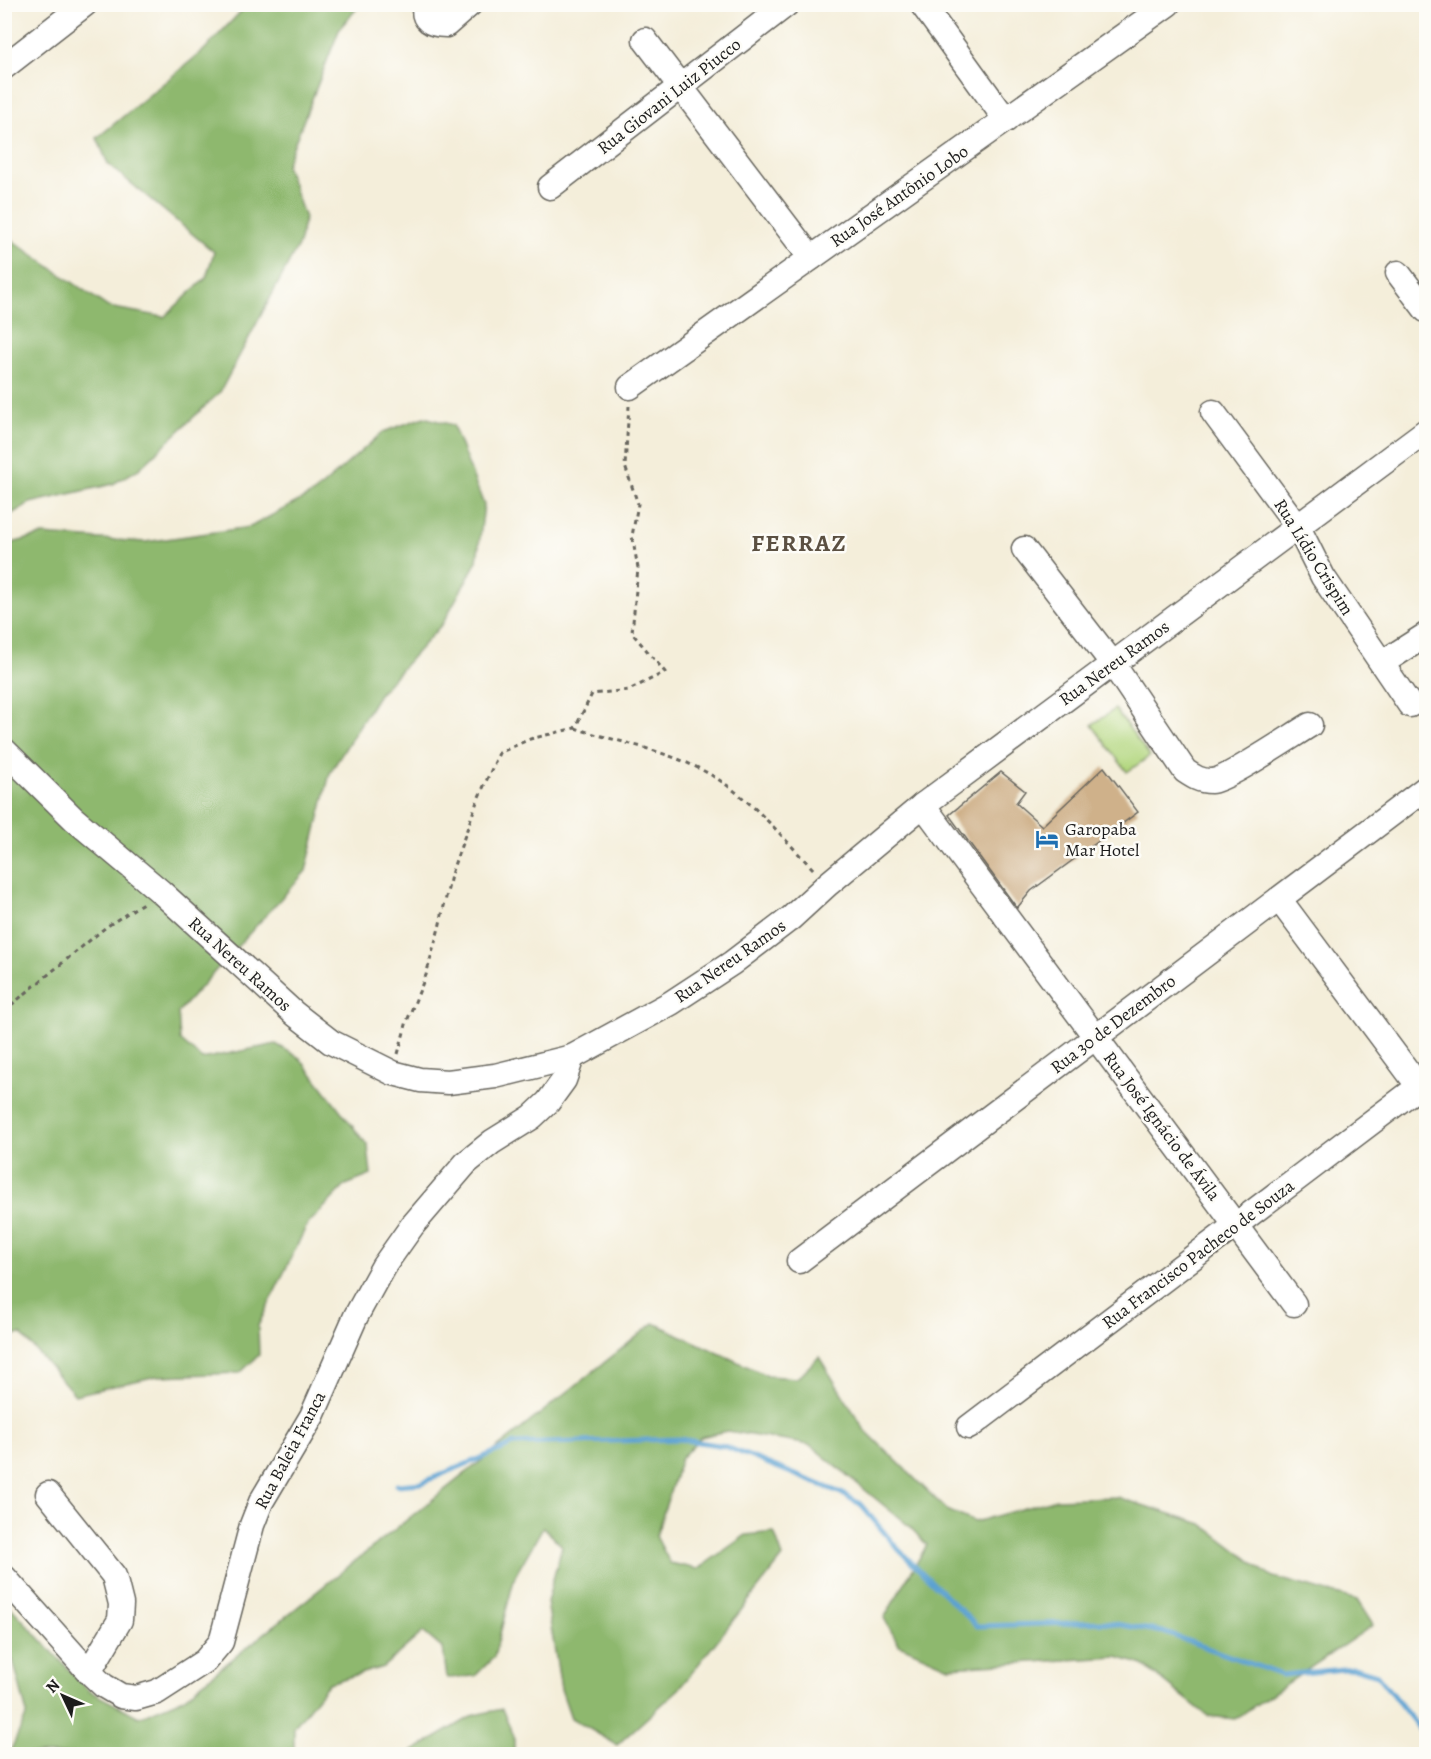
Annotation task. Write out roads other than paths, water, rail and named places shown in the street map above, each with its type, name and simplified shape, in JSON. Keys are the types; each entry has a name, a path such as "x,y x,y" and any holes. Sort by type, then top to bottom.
{"street":[{"path":"4,67 85,4"},
{"path":"425,4 423,11 427,20 433,25 446,25 470,4"},
{"name":"Rua Giovani Luiz Piucco","path":"550,187 787,4"},
{"path":"922,4 1006,120"},
{"name":"Rua José Antônio Lobo","path":"630,387 1168,4"},
{"path":"645,40 811,258"},
{"path":"1398,273 1426,310"},
{"name":"Rua Lídio Crispim","path":"1213,412 1298,527 1323,577 1410,705"},
{"name":"Rua Nereu Ramos","path":"4,750 75,819 330,1042 393,1073 420,1080 471,1081 572,1057 670,1003 732,963 791,918 923,805 1426,430"},
{"path":"1024,549 1113,664 1185,771 1197,779 1213,781 1222,777 1310,725"},
{"path":"1382,663 1426,634"},
{"name":"Rua 30 de Dezembro","path":"800,1261 1426,788"},
{"name":"Rua José Ignácio de Ávila","path":"923,805 1294,1304"},
{"path":"1279,899 1424,1088"},
{"name":"Rua Baleia Franca","path":"4,1577 89,1672 104,1686 121,1696 136,1698 157,1692 205,1660 221,1642 252,1525 261,1502 312,1416 357,1316 383,1267 412,1226 466,1163 532,1117 548,1102 564,1080 572,1057"},
{"name":"Rua Francisco Pacheco de Souza","path":"969,1427 1235,1225 1424,1088"},
{"path":"48,1494 114,1576 121,1604 120,1620 89,1672"}],"waterway":[{"path":"397,1485 421,1483 514,1444 679,1439 724,1446 841,1493 860,1504 899,1550 977,1626 1104,1622 1163,1632 1282,1675 1354,1668 1377,1675 1426,1737"}],"place":[{"name":"Garopaba Mar Hotel","path":"1047,839"}],"district":[{"name":"FERRAZ","path":"799,543"}]}
